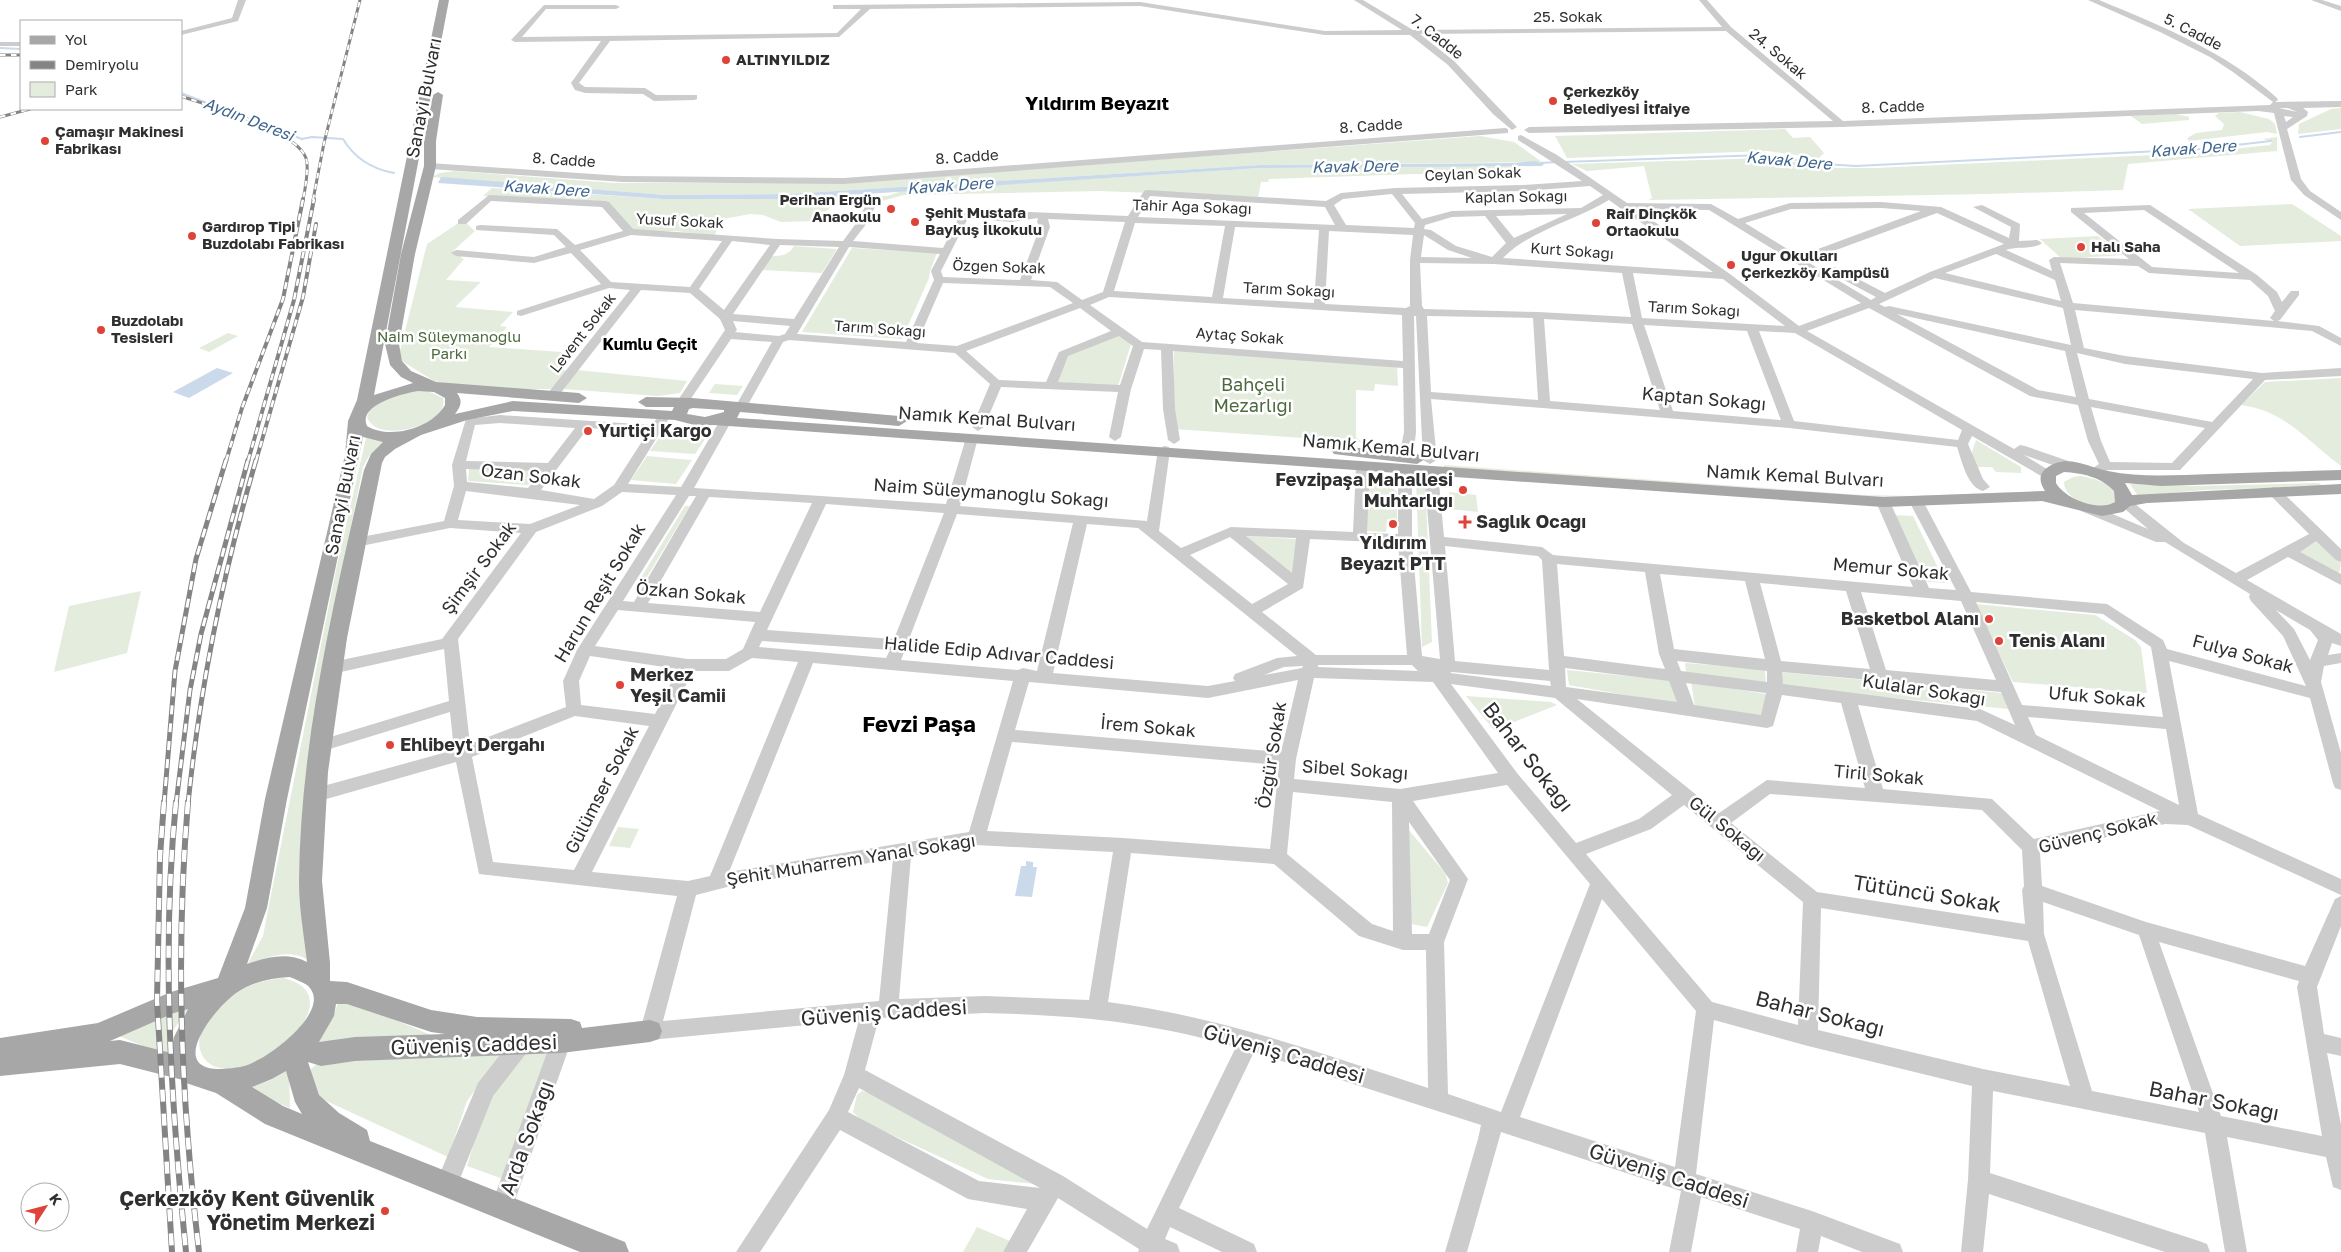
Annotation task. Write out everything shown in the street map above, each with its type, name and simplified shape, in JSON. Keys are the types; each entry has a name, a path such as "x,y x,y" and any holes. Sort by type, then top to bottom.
{"main road":[{"name":"Sanayi Bulvarı","path":"224,988 256,908 276,799 353,455 358,418 365,400 444,0"},
{"name":"Sanayi Bulvarı","path":"433,386 406,374 395,362 391,351 408,254 430,167 430,140 455,0"},
{"path":"410,169 430,167"},
{"path":"412,433 435,424 450,411 454,402 452,395 445,389 433,386"},
{"name":"Namık Kemal Bulvarı","path":"358,418 363,409 386,393 402,388 433,386 552,396 665,409 682,419 728,415 1169,445 1883,502 2042,496 2064,500"},
{"path":"358,418 358,425 363,431 372,435 390,437 412,433 488,410 513,406 665,409"},
{"name":"Namık Kemal Bulvarı","path":"975,432 1115,437 1169,445 1363,466 1406,464"},
{"name":"Sanayi Bulvarı","path":"322,986 312,911 310,864 322,722 356,542 378,454 394,442 412,433"},
{"name":"Namık Kemal Bulvarı","path":"1431,466 1882,491 1983,487 2049,481 2054,469 2072,467"},
{"path":"2072,467 2161,481 2321,476 2340,487"},
{"path":"2102,471 2122,489 2125,502"},
{"path":"2049,481 2064,500 2086,508 2111,510 2120,508 2125,502 2147,498 2340,487"},
{"path":"0,1064 120,1052 190,1070 204,1079 221,1082 242,1080 264,1072 295,1050 316,1026 323,1009 322,986 309,971 292,966 272,967 250,974 224,988 208,1001 193,1019 185,1038 183,1056 190,1070"},
{"name":"Güveniş Caddesi","path":"322,986 431,1021 477,1028 650,1032"},
{"path":"0,1050 100,1034 171,1003 224,988"},
{"name":"Güveniş Caddesi","path":"295,1050 321,1054 355,1050 561,1042 650,1032"},
{"path":"295,1050 308,1102 330,1122 404,1167"},
{"path":"221,1082 274,1115 615,1252"}],"street":[{"path":"182,32 222,24 234,19 242,0"},
{"name":"7. Cadde","path":"1358,0 1409,32 1450,62 1509,129"},
{"name":"24. Sokak","path":"1703,0 1728,30 1841,124"},
{"name":"5. Cadde","path":"2092,0 2148,24 2233,67 2279,105 2303,114"},
{"path":"2315,0 2341,9"},
{"name":"25. Sokak","path":"836,7 1140,4 1325,33 1728,30"},
{"path":"616,7 544,7 515,40 839,35 868,7"},
{"path":"607,39 575,83 578,88 585,90 645,91 654,98 694,97"},
{"path":"0,44 20,44"},
{"path":"2279,105 2341,104"},
{"path":"2279,105 2303,114"},
{"path":"2279,105 2281,125 2296,180 2307,193 2341,216"},
{"name":"8. Cadde","path":"430,167 630,179 844,181 1509,129 1527,135 1554,130 1841,124 2236,109 2279,105"},
{"path":"2236,109 2281,125 2314,110 2319,105"},
{"path":"1554,130 1546,136 1554,152 1554,157"},
{"path":"1527,135 1554,157 1726,276 1798,330 1970,428 2049,481"},
{"name":"Ceylan Sokak","path":"1328,204 1341,196 1396,191 1530,199 1592,182"},
{"path":"1396,191 1419,227 1452,248 1494,261 1512,243 1583,211"},
{"path":"1108,294 1131,220 1145,195 1151,193 1182,209 1328,204 1343,229"},
{"name":"Kaplan Sokağı","path":"1419,227 1452,214 1487,212 1530,199 1583,211 1610,195"},
{"path":"462,222 489,198 605,204 630,232"},
{"name":"Harun Reşit Sokak","path":"574,710 572,681 585,650 684,493 728,415 784,338 798,323 846,244 862,223 874,199"},
{"path":"1738,222 1790,206 1881,205 1934,210 2013,244"},
{"path":"1624,206 1711,208 1802,258 1872,304 2034,393 2214,426"},
{"path":"2252,277 2149,270 2075,210 2146,206 2252,277 2273,294 2281,311"},
{"path":"1978,207 2016,226 2013,244"},
{"name":"Tahir Ağa Sokağı","path":"946,251 965,214 1011,219 1029,215 1131,220 1182,209 1231,223 1343,229 1419,227"},
{"path":"1802,258 1934,210"},
{"path":"1487,212 1512,243"},
{"path":"1024,283 1045,228 1042,222 1044,216"},
{"path":"1217,300 1231,223"},
{"path":"1419,227 1415,260 1415,311 1438,542 1443,672"},
{"path":"480,228 557,232 608,285"},
{"path":"1319,307 1324,228"},
{"name":"Yusuf Sokak","path":"456,253 534,260 630,232 946,251"},
{"path":"693,290 729,238"},
{"path":"725,317 777,242"},
{"path":"1798,330 1872,304 1934,274 1996,250 2013,244 2036,243"},
{"path":"1996,250 2061,279"},
{"path":"910,346 939,280 936,271 946,251"},
{"path":"1802,258 1885,297"},
{"name":"Kurt Sokağı","path":"1415,260 1494,261 1726,276"},
{"path":"2078,350 2061,279 2054,260 2140,263"},
{"path":"1627,270 1637,321 1668,414"},
{"path":"1934,274 2068,306 2272,322 2315,328 2341,343"},
{"name":"Özgen Sokak","path":"939,280 1053,284 1082,304"},
{"path":"521,313 608,285 693,290 725,317 731,330 726,335"},
{"name":"Levent Sokak","path":"552,396 638,287"},
{"path":"2272,322 2295,293"},
{"name":"Tarım Sokağı","path":"726,335 958,350 1108,294 1319,307 1538,315 1798,330"},
{"path":"1082,304 1139,345 1125,389 1115,437"},
{"path":"1872,304 2125,360 2262,377 2341,372"},
{"path":"1415,311 1408,365 1410,432 1406,464 1405,539 1415,660"},
{"path":"1538,315 1544,403"},
{"path":"725,317 798,323"},
{"path":"1752,328 1789,424"},
{"path":"1051,385 1063,354 1121,331"},
{"name":"Şimşir Sokak","path":"485,869 463,754 450,638 531,528 597,503 619,488 655,430 665,409 726,335"},
{"name":"Aytaç Sokak","path":"1139,345 1408,365"},
{"path":"1152,532 1169,445 1167,347"},
{"path":"958,350 996,383 1125,389"},
{"path":"2078,350 2071,351 2100,456 2102,471 2174,467 2262,377"},
{"path":"892,664 952,509 975,432 996,383"},
{"name":"Kaptan Sokağı","path":"1424,396 1544,403 1789,424 1962,444"},
{"path":"450,524 461,486 459,465 470,422 500,419 655,430"},
{"path":"532,493 584,425"},
{"path":"1970,428 1962,444 1976,481 1983,487"},
{"path":"1970,428 2072,467"},
{"path":"459,465 552,467"},
{"path":"1360,536 1363,466"},
{"name":"Ozan Sokak","path":"461,486 532,493 597,503"},
{"name":"Naim Süleymanoğlu Sokağı","path":"619,488 821,499 1142,524 1250,612 1310,666"},
{"path":"2273,491 2341,556"},
{"path":"638,607 704,494"},
{"path":"585,650 688,665 729,665 749,652 821,499"},
{"path":"1916,501 1966,596 2030,740"},
{"path":"1883,502 1922,592"},
{"path":"2125,502 2179,546 2341,641"},
{"path":"2086,508 2179,546"},
{"path":"1044,676 1081,519"},
{"path":"356,542 450,524 531,528"},
{"path":"1180,554 1231,531 1405,539"},
{"path":"1231,531 1298,585"},
{"path":"1298,585 1304,534"},
{"path":"2241,583 2276,556 2289,552 2318,534"},
{"name":"Memur Sokak","path":"1438,542 1542,552 1549,559 2107,609 2158,644 2190,818"},
{"path":"2289,552 2341,580"},
{"path":"1549,559 1558,677"},
{"path":"1652,569 1668,654 1687,708"},
{"path":"1310,666 1558,677 1577,693 1687,708 1767,722 1773,708 1775,666 1751,578"},
{"path":"2241,583 2289,633 2314,688 2335,748 2341,783"},
{"path":"1250,612 1298,585"},
{"path":"1852,586 1880,676"},
{"name":"Özkan Sokak","path":"614,605 765,618"},
{"path":"2289,633 2298,627 2316,627"},
{"path":"2314,688 2317,662 2326,639 2316,627"},
{"name":"Halide Edip Adıvar Caddesi","path":"757,635 899,646"},
{"path":"332,668 451,642"},
{"name":"Halide Edip Adıvar Caddesi","path":"749,652 1023,674 1208,692 1310,666"},
{"name":"Fulya Sokak","path":"2160,653 2314,688"},
{"path":"1668,654 1775,666 2008,687"},
{"path":"716,883 808,657"},
{"path":"2317,662 2341,658"},
{"path":"1310,666 1415,660 1443,672"},
{"name":"Gülümser Sokak","path":"580,879 688,665"},
{"name":"Özgür Sokak","path":"1278,857 1288,759 1310,666"},
{"name":"Bahar Sokağı","path":"1443,672 1511,778 1706,1009 1808,1037 1983,1079 2337,1149"},
{"path":"976,838 1023,674"},
{"name":"Kulalar Sokağı","path":"1558,677 1675,675 1775,690 1980,715 2190,818 2341,887"},
{"name":"Gül Sokağı","path":"1558,677 1685,795 1812,898"},
{"path":"1848,699 1876,795"},
{"path":"320,746 458,704"},
{"path":"316,795 463,754 574,710 659,721"},
{"name":"Ufuk Sokak","path":"2017,710 2174,724"},
{"name":"İrem Sokak","path":"1005,736 1288,759"},
{"name":"Sibel Sokağı","path":"1285,785 1400,796 1511,778"},
{"name":"Tiril Sokak","path":"1718,822 1768,787 1876,795 1986,804 2031,847"},
{"path":"1574,851 1645,824 1685,795"},
{"path":"1400,796 1459,879 1434,942 1438,1101"},
{"path":"1400,796 1403,942"},
{"name":"Güvenç Sokak","path":"2084,1099 2036,934 2031,847 2165,817 2190,818"},
{"name":"Şehit Muharrem Yanal Sokağı","path":"485,869 688,890 716,883 976,838 1123,845 1278,857"},
{"path":"1097,1010 1123,845"},
{"path":"747,1252 836,1117 880,1011 903,850"},
{"path":"1278,857 1366,930 1403,942 1434,942"},
{"path":"1456,1252 1489,1139 1500,1121 1600,882"},
{"path":"650,1032 688,890"},
{"path":"2032,890 2146,930 2310,976"},
{"path":"1808,1037 1812,898"},
{"name":"Tütüncü Sokak","path":"1812,898 2036,934"},
{"path":"2341,904 2307,987 2341,1179"},
{"path":"2146,930 2214,1126 2236,1252"},
{"name":"Güveniş Caddesi","path":"650,1032 880,1011 1016,1005 1097,1010 1249,1041 1812,1222 1892,1252"},
{"path":"1680,1252 1689,1183 1706,1009"},
{"path":"854,1075 1050,1192 1157,1250 1165,1212 1249,1041"},
{"name":"Arda Sokağı","path":"502,1206 561,1042"},
{"path":"2316,1042 2341,1048"},
{"path":"447,1183 485,1090 521,1044"},
{"path":"1972,1252 1979,1180 1983,1079"},
{"path":"836,1117 908,1153 976,1191 1050,1192"},
{"path":"1979,1180 2199,1252"},
{"path":"1014,1252 1050,1192"},
{"path":"1165,1212 1246,1252"},
{"path":"1807,1252 1812,1222"}],"green space":[{"path":"2341,108 2341,129 2298,134 2299,124 2331,109"},
{"path":"2240,112 2269,119 2275,124 2277,134 2267,132 2189,141 2187,138 2196,133 2222,130 2224,124 2215,116 2219,113"},
{"path":"2176,114 2189,117 2189,120 2142,124 2131,116"},
{"path":"1785,129 1793,138 1810,137 1824,153 1819,158 1767,151 1567,158 1555,136"},
{"path":"1480,136 1514,142 1542,162 1260,165 788,194 665,195 431,177 440,173 455,171 614,183 844,183"},
{"path":"2277,137 2277,151 2128,164 2123,190 1649,200 1652,198 1644,166 1587,171 1572,164 1767,158 1837,168 1876,168 2197,153 2270,145 2272,142 2263,139"},
{"path":"1512,165 1521,177 1414,174 1269,179 1268,182 1261,182 1258,197 1099,191 904,195 867,205 847,204 831,207 814,221 781,222 763,215 750,214 723,219 714,236 676,231 633,231 606,203 483,196 492,188 663,199 789,199 836,195 854,198 887,196 902,191 1260,168"},
{"path":"2292,204 2341,236 2341,241 2240,246 2188,209"},
{"name":"Naim Süleymanoğlu Parkı","path":"466,223 475,231 453,251 462,254 461,258 464,259 446,280 481,282 455,307 513,312 500,326 507,327 489,347 575,353 563,369 567,372 551,389 500,389 443,383 434,381 402,361 400,351 427,244 457,224"},
{"name":"Halı Saha","path":"2098,236 2123,255 2062,259 2040,239"},
{"path":"794,246 837,249 822,273 762,270 772,256 785,254"},
{"path":"852,248 937,253 929,278 902,339 802,332"},
{"path":"1119,332 1132,341 1118,386 1057,382 1067,355"},
{"path":"228,333 238,336 209,352 199,348"},
{"name":"Bahçeli Mezarlığı","path":"1174,350 1397,366 1398,386 1375,384 1374,391 1356,390 1356,437 1362,442 1174,429"},
{"path":"577,370 687,381 680,393 658,396 563,389"},
{"path":"2341,378 2341,466 2283,420 2257,408 2241,405 2265,382"},
{"path":"715,384 743,386 737,395 709,393"},
{"path":"422,390 443,398 442,407 436,416 425,423 398,431 384,430 373,426 367,417 376,404 382,400 398,394"},
{"path":"663,432 707,436 695,454 650,451"},
{"path":"366,438 386,441 369,456 363,467 343,566 302,881 302,918 313,963 297,955 289,954 272,956 247,965 263,936 337,565"},
{"path":"1976,440 2021,467 2021,473 1996,472 1992,467 1977,467 1971,455"},
{"path":"647,456 692,460 676,484 631,480"},
{"path":"1444,465 1862,495 1913,496 2045,491 2049,495 1866,499 1444,469"},
{"path":"469,468 540,470 528,485 468,481"},
{"path":"2080,476 2104,483 2116,493 2117,502 2107,506 2100,506 2086,504 2073,498 2065,488 2064,482 2073,477"},
{"path":"1370,477 1383,479 1397,492 1397,520 1387,519 1386,532 1366,531 1366,480"},
{"path":"1416,478 1425,478 1432,642 1422,647"},
{"path":"2319,483 2323,486 2203,490 2138,496 2130,484 2198,486"},
{"path":"1449,492 1476,495 1478,512 1449,509"},
{"path":"685,506 690,506 639,590 634,589"},
{"path":"1894,515 1913,516 1940,572 1933,572 1936,578 1943,579 1945,583 1920,581"},
{"path":"1244,536 1296,539 1296,578"},
{"path":"2316,540 2341,563 2339,574 2297,553"},
{"path":"141,591 127,653 54,672 69,606"},
{"path":"1975,604 2095,615 2135,640 2141,647 2147,693 2013,682"},
{"path":"1685,663 1765,669 1766,684 1686,672"},
{"path":"1567,670 1677,681 1681,705 1569,685"},
{"path":"1779,672 2002,693 2009,709 1779,687"},
{"path":"1691,682 1766,694 1768,705 1760,716 1695,706"},
{"path":"1466,696 1551,702 1557,705 1494,730"},
{"path":"618,827 639,829 630,848 609,846"},
{"path":"1407,828 1445,873 1448,883 1427,927 1411,924"},
{"path":"283,978 305,989 310,1005 303,1024 280,1051 258,1063 234,1069 219,1068 206,1061 202,1055 199,1040 204,1024 217,1008 233,994 251,985"},
{"path":"340,996 433,1036 315,1045 335,1012"},
{"path":"192,1003 172,1032 167,1056 119,1036"},
{"path":"527,1052 551,1052 506,1180 467,1166 488,1097"},
{"path":"502,1053 467,1101 448,1157 322,1099 313,1086 311,1077 311,1069 318,1063"},
{"path":"289,1069 290,1108 246,1089 271,1080"},
{"path":"862,1091 878,1095 1035,1184 988,1179 862,1121 853,1112 857,1095"},
{"path":"977,1227 1010,1241 1003,1252 963,1252"}],"water":[{"path":"1535,161 1544,164 1542,166 1260,168 789,199 663,199 438,183 441,177 665,195 788,194 1260,165 1514,163"},
{"path":"217,368 233,373 189,398 173,392"},
{"path":"1026,861 1033,862 1033,867 1037,867 1032,897 1015,896 1021,866 1026,866"}],"waterway":[{"name":"Aydın Deresi","path":"0,48 20,49"},
{"name":"Aydın Deresi","path":"182,93 302,139 312,137 343,139 353,152 365,162 378,169 394,173"},
{"path":"2300,137 2341,132"},
{"name":"Kavak Dere","path":"1563,162 1763,155 1824,164 1856,166 2201,149 2271,141"},
{"name":"Kavak Dere","path":"1541,163 1557,162"}],"railway":[{"path":"313,200 324,143 360,0"},
{"path":"0,55 20,55"},
{"path":"182,96 250,120 286,138 299,148 307,162 303,200"},
{"path":"0,117 26,110"},
{"path":"226,461 242,408 283,299 303,199"},
{"path":"248,461 294,300 314,199"},
{"path":"256,461 303,297 316,224"},
{"path":"164,804 175,671 196,559 226,460"},
{"path":"176,804 190,690 201,634 248,460"},
{"path":"188,804 199,716 214,630 233,545 256,460"},
{"path":"164,802 160,856 157,1001 172,1252"},
{"path":"176,802 169,915 170,1027 172,1084 186,1252"},
{"path":"188,802 182,916 182,1027 188,1139 199,1252"}],"place":[{"name":"ALTINYILDIZ","path":"726,60"},
{"name":"Çerkezköy Belediyesi İtfaiye","path":"1553,101"},
{"name":"Çamaşır Makinesi Fabrikası","path":"45,141"},
{"name":"Perihan Ergün Anaokulu","path":"891,209"},
{"name":"Şehit Mustafa Baykuş İlkokulu","path":"915,222"},
{"name":"Raif Dinçkök Ortaokulu","path":"1596,223"},
{"name":"Gardırop Tipi Buzdolabı Fabrikası","path":"192,236"},
{"name":"Halı Saha","path":"2081,247"},
{"name":"Uğur Okulları Çerkezköy Kampüsü","path":"1731,265"},
{"name":"Buzdolabı Tesisleri","path":"101,330"},
{"name":"Yurtiçi Kargo","path":"588,431"},
{"name":"Fevzipaşa Mahallesi Muhtarlığı","path":"1463,490"},
{"name":"Sağlık Ocağı","path":"1465,522"},
{"name":"Yıldırım Beyazıt PTT","path":"1393,524"},
{"name":"Basketbol Alanı","path":"1989,619"},
{"name":"Tenis Alanı","path":"1999,641"},
{"name":"Merkez Yeşil Camii","path":"620,685"},
{"name":"Ehlibeyt Dergahı","path":"390,745"},
{"name":"Çerkezköy Kent Güvenlik Yönetim Merkezi","path":"385,1211"}],"district":[{"name":"Yıldırım Beyazıt","path":"1097,103"},
{"name":"Kumlu Geçit","path":"650,344"},
{"name":"Fevzi Paşa","path":"919,724"}]}
